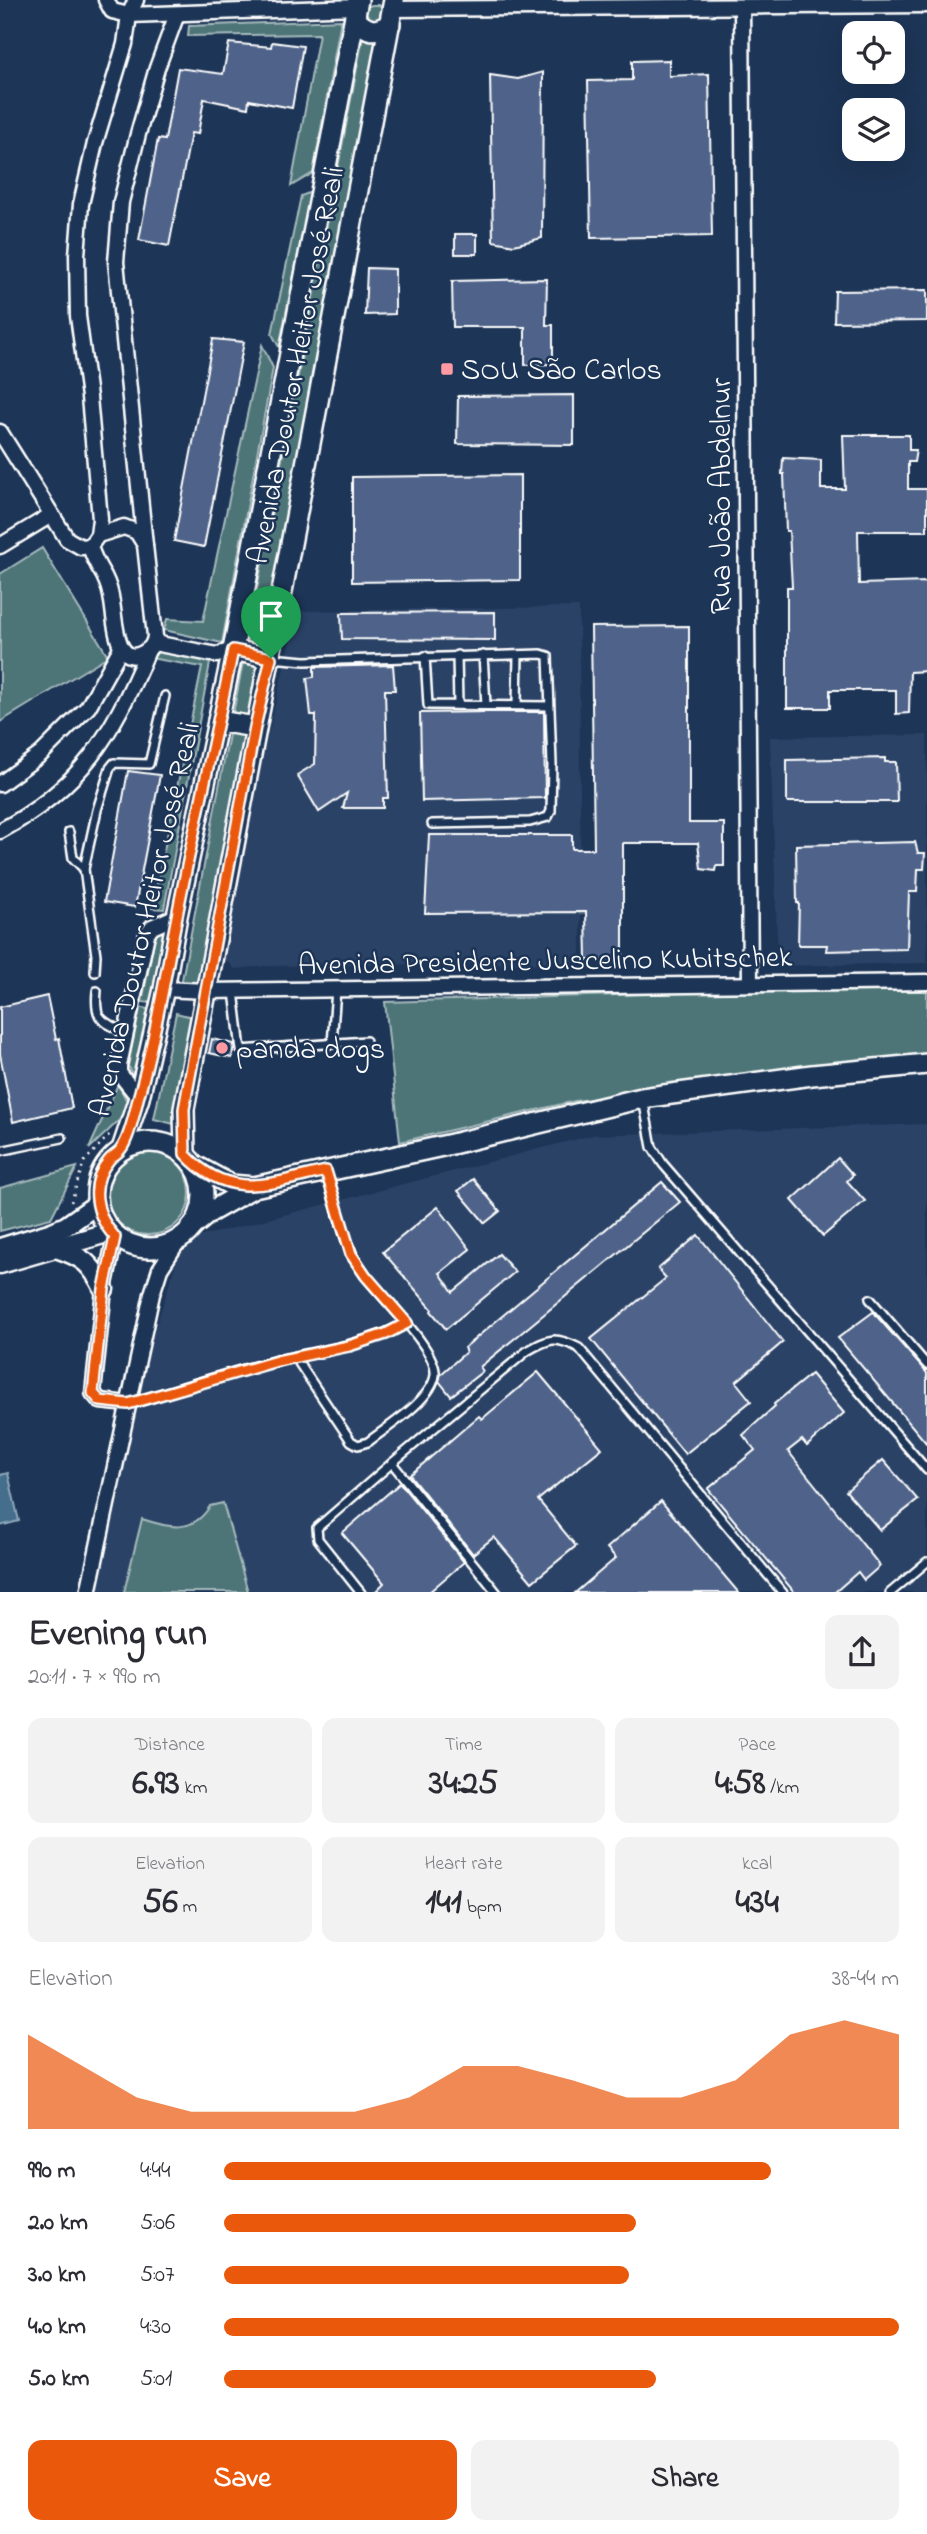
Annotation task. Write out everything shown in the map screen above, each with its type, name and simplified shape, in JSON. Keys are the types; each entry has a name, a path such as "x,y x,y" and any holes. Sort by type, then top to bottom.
{"main road":[{"path":"368,1 380,1 392,11 374,31 365,29 357,9 368,1"},
{"name":"Avenida Doutor Heitor José Reali","path":"122,1149 139,1098 164,989 233,650 357,9"},
{"name":"Avenida Doutor Heitor José Reali","path":"190,1160 184,1109 392,11"},
{"path":"233,650 271,658"},
{"path":"218,721 255,727"},
{"path":"254,1187 231,1185 171,1145 154,1141 137,1143 122,1149 110,1159 101,1172 97,1203 102,1219 113,1234 132,1246 148,1249 163,1247 178,1241 210,1212 254,1187 452,1144 642,1098 812,1075 927,1064"},
{"path":"190,1160 202,1181 203,1197 201,1212 193,1226"}],"street":[{"path":"106,0 112,11 129,15 357,9"},
{"path":"136,0 129,15 125,44 95,144 81,204 77,255 78,316 89,397 100,519 93,558 109,589 117,640 121,648 131,655 141,655 151,646 217,655 233,650"},
{"path":"392,11 927,5"},
{"name":"Rua João Abdelnur","path":"742,7 750,984"},
{"path":"0,831 25,818 45,803 87,763 124,706 151,646 145,545 116,262 121,202 157,68 177,14"},
{"path":"0,432 72,544 81,547 124,527 137,532 145,545"},
{"path":"0,546 51,515"},
{"path":"0,785 41,754 88,707 121,648"},
{"path":"139,1098 119,1073 126,1034 147,934 152,927 177,916"},
{"name":"Avenida Presidente Juscelino Kubitschek","path":"164,989 206,991 927,982"},
{"path":"0,1248 66,1226 97,1203"},
{"path":"0,1264 113,1234 93,1393 100,1401 128,1404"},
{"path":"88,1592 152,1294 160,1269 178,1241"},
{"path":"56,1248 84,1259 104,1289"}],"lane":[{"path":"271,658 305,661 457,655 548,656 552,764 551,811 548,817 530,822 432,824"},
{"path":"457,655 458,705"},
{"path":"483,655 486,705"},
{"path":"517,705 518,655"},
{"path":"425,656 428,705 549,706"},
{"path":"96,972 84,869 97,810 110,768 118,763 149,764 165,696"},
{"path":"69,832 73,858 84,869"},
{"path":"234,989 241,1050 366,1041"},
{"path":"332,1044 336,989"},
{"path":"97,990 95,1008 102,1020 126,1034"},
{"path":"642,1098 652,1147 663,1164 927,1470"},
{"path":"0,1151 62,1138"},
{"path":"295,1357 351,1441 358,1445 368,1442 422,1399 435,1377 434,1364 407,1323 366,1276 351,1254 326,1171"},
{"path":"870,1299 927,1365"},
{"path":"128,1404 295,1357 349,1346 386,1334 407,1323"},
{"path":"361,1592 318,1539 317,1528 527,1351 548,1339 565,1340 579,1348 783,1592"},
{"path":"392,1463 497,1592"},
{"path":"890,1592 927,1562"}],"path":[{"path":"71,1205 84,1162 115,1129"}],"shaded area":[{"path":"579,607 581,963 265,966 235,969 218,953 297,611"},
{"path":"927,735 927,963 778,966 770,737"},
{"path":"927,1124 927,1592 93,1592 135,1393 183,1241 593,1135"},
{"path":"8,1473 19,1521 0,1526 0,1475"}],"green space":[{"path":"379,5 387,12 387,20 365,23 364,8"},
{"path":"341,20 313,173 291,186 319,34 188,36 189,26"},
{"path":"363,37 380,41 200,981 181,985"},
{"path":"311,192 279,347 272,334 301,196"},
{"path":"262,345 273,368 222,643 164,630 167,619 203,621"},
{"path":"42,548 108,656 0,722 0,574"},
{"path":"157,647 210,663 164,909 152,908 202,667 150,658"},
{"path":"165,927 151,1003 142,1002 156,931"},
{"path":"754,991 927,991 927,1058 852,1064 575,1101 400,1142 385,1002"},
{"path":"140,1007 150,1010 136,1078 128,1066"},
{"path":"176,1013 196,1018 174,1124 154,1119"},
{"path":"118,1084 131,1109 89,1149"},
{"path":"148,1151 164,1154 178,1163 187,1177 190,1193 187,1209 178,1223 164,1232 148,1235 132,1232 118,1223 109,1209 106,1193 109,1177 118,1163 132,1154"},
{"path":"77,1167 51,1218 0,1231 0,1188"},
{"path":"223,1503 248,1592 124,1592 142,1519 162,1525 188,1525 203,1515 210,1506"}],"building":[{"path":"272,42 303,46 292,108 249,100 248,108 204,99 198,134 191,133 169,246 139,240 158,139 165,140 178,68 223,74 229,43 271,47"},
{"path":"669,60 669,76 709,74 712,236 591,238 588,81 632,80 632,61"},
{"path":"543,72 542,238 514,245 493,241 490,75 518,79"},
{"path":"455,234 477,234 477,254 455,254"},
{"path":"367,268 395,269 395,314 365,315"},
{"path":"547,279 546,325 553,325 553,364 525,365 525,327 453,327 452,281"},
{"path":"927,290 927,321 834,322 835,291"},
{"path":"213,339 244,342 204,547 174,541"},
{"path":"574,395 574,445 457,444 458,396"},
{"path":"843,435 909,435 909,450 916,450 914,462 908,462 908,489 927,489 927,531 858,531 859,584 927,582 927,671 910,672 909,713 896,714 896,690 830,690 830,708 787,708 787,587 792,587 782,474 783,458 821,460 821,489 845,489"},
{"path":"520,475 520,580 352,582 352,477"},
{"path":"495,612 495,640 342,639 341,613"},
{"path":"689,626 689,823 724,823 724,866 716,866 715,871 701,869 698,843 623,843 623,960 587,960 586,912 425,913 429,835 572,835 572,849 594,849 591,627"},
{"path":"393,665 395,690 385,690 388,798 383,798 383,808 343,808 347,793 319,812 297,775 315,764 316,715 311,715 307,678 314,677 314,667"},
{"path":"544,712 545,798 422,801 420,713"},
{"path":"885,758 885,762 896,762 897,802 787,802 787,760"},
{"path":"128,771 160,775 135,907 104,902"},
{"path":"915,842 918,853 925,853 924,869 918,869 917,892 909,892 907,949 826,951 827,945 798,945 796,845"},
{"path":"47,996 56,1039 59,1038 72,1108 13,1122 0,1054 0,1007"},
{"name":"panda dogs","path":"212,1039 234,1044 232,1058 209,1053"},
{"path":"838,1158 853,1175 847,1181 865,1201 823,1236 792,1200"},
{"path":"473,1179 500,1211 485,1223 458,1191"},
{"path":"662,1182 680,1202 480,1367 483,1371 451,1396 439,1381 441,1374 466,1352 464,1348"},
{"path":"438,1207 470,1249 440,1273 453,1292 499,1254 515,1272 446,1329 383,1252"},
{"path":"698,1235 783,1342 736,1382 751,1401 685,1454 591,1339 666,1278 658,1269"},
{"path":"873,1312 927,1373 927,1444 838,1338"},
{"path":"538,1372 602,1448 538,1500 576,1546 532,1582 494,1537 473,1554 410,1475 479,1416 482,1419"},
{"path":"811,1374 844,1413 807,1446 802,1440 788,1451 880,1566 864,1580 858,1572 835,1592 794,1592 708,1489 755,1450 743,1435 775,1406 774,1404"},
{"path":"883,1460 918,1500 880,1530 846,1491"},
{"path":"400,1483 464,1562 429,1592 375,1592 384,1583 342,1533"},
{"path":"661,1501 738,1592 576,1592 616,1558 607,1548"}],"place":[{"name":"SOU São Carlos","path":"447,369"},
{"name":"panda dogs","path":"222,1048"}],"route":[{"path":"233,650 271,658 255,727 184,1109 185,1154 212,1177 231,1185 254,1187 326,1171 351,1254 366,1276 407,1323 386,1334 349,1346 277,1361 128,1404 100,1401 93,1393 104,1289 115,1237 102,1219 97,1203 97,1188 101,1172 110,1159 122,1149 139,1098 233,650"}]}
